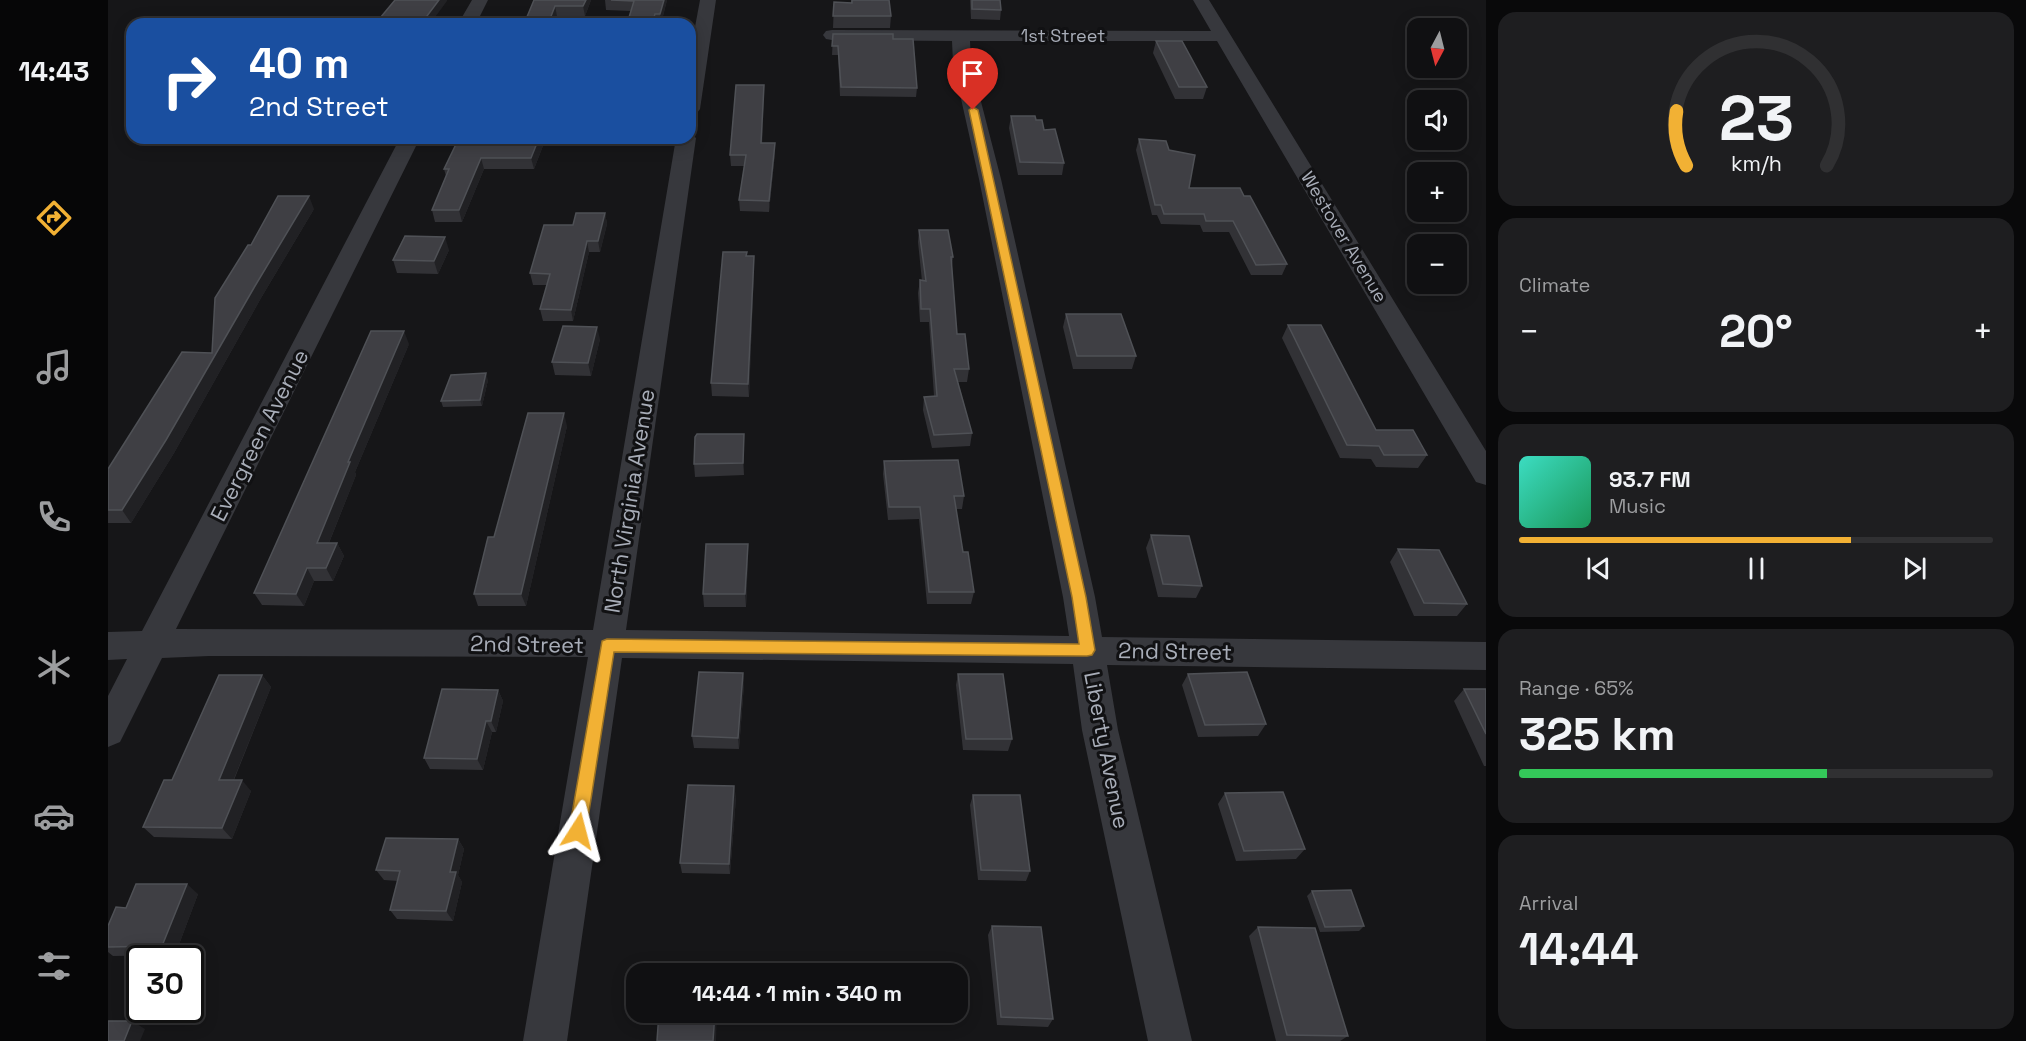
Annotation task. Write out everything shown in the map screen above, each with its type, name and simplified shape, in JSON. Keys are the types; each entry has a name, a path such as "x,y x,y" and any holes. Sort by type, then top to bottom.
{"street":[{"path":"470,18 480,0"},
{"path":"696,73 708,0"},
{"name":"Westover Avenue","path":"1201,0 1486,475"},
{"name":"1st Street","path":"832,35 1223,36"},
{"name":"Liberty Avenue","path":"962,35 962,63 992,190 1079,597 1100,730 1170,1041"},
{"name":"Evergreen Avenue","path":"108,731 407,144"},
{"name":"North Virginia Avenue","path":"545,1041 685,144"},
{"name":"2nd Street","path":"108,646 232,642 1486,656"}],"building":[{"path":"395,0 439,0 426,18 380,18"},
{"path":"534,0 586,0 583,6 555,6 550,18 526,18"},
{"path":"611,0 664,0 660,14 655,14 654,18 629,18 634,1"},
{"path":"852,0 889,0 891,16 833,16 834,2 852,3"},
{"path":"972,0 1000,0 1001,10 972,9"},
{"path":"833,34 893,34 893,39 913,39 917,88 841,87 838,46 832,46"},
{"path":"1156,41 1182,41 1207,87 1179,87"},
{"path":"736,85 764,85 761,143 775,143 769,201 739,200 746,155 730,155"},
{"path":"1011,116 1035,116 1036,120 1042,120 1044,130 1055,129 1064,163 1020,162"},
{"path":"1139,139 1166,141 1169,150 1195,155 1189,188 1240,188 1244,196 1250,196 1287,264 1256,265 1233,221 1206,221 1204,214 1164,214 1161,205 1155,205"},
{"path":"456,144 537,144 531,158 481,158 459,210 432,210 449,169 444,169"},
{"path":"278,196 309,196 166,440 122,510 108,510 108,469 182,352 212,353 215,298 248,245 251,245"},
{"path":"576,213 605,213 598,241 587,241 571,310 540,309 550,274 530,273 544,225 573,225"},
{"path":"919,230 948,230 953,257 951,257 957,334 965,334 969,369 954,369 972,433 934,435 924,397 937,396 930,309 921,309 920,280 926,281"},
{"path":"405,236 445,237 434,261 393,260"},
{"path":"723,252 747,252 746,256 754,256 748,384 711,383"},
{"path":"1066,314 1121,314 1136,356 1077,356"},
{"path":"1288,325 1321,325 1376,430 1413,430 1427,455 1384,455 1379,446 1347,445"},
{"path":"563,326 597,327 588,363 552,362"},
{"path":"371,331 404,331 348,462 350,462 317,543 337,543 326,568 307,568 296,594 254,593"},
{"path":"486,373 480,400 441,401 451,375"},
{"path":"528,413 564,413 521,594 474,594 488,537 494,537"},
{"path":"697,434 744,434 743,463 694,464"},
{"path":"958,460 964,496 954,496 963,552 968,552 974,592 929,592 920,507 889,507 884,461"},
{"path":"1151,535 1189,536 1202,586 1163,584"},
{"path":"706,544 748,544 745,594 703,594"},
{"path":"1398,549 1439,550 1467,604 1424,603"},
{"path":"699,672 743,673 738,738 692,736"},
{"path":"1247,672 1266,724 1205,725 1188,674"},
{"path":"958,674 1003,674 1012,739 966,739"},
{"path":"219,675 262,675 219,780 242,780 222,828 143,827 164,780 172,780"},
{"path":"442,689 498,690 491,721 486,721 477,759 424,758"},
{"path":"1464,689 1486,689 1486,734"},
{"path":"688,785 734,786 729,864 680,863"},
{"path":"1283,792 1305,849 1244,851 1225,793"},
{"path":"973,795 1020,795 1030,871 981,870"},
{"path":"386,838 458,839 450,872 456,872 446,911 390,910 400,871 376,870"},
{"path":"136,884 187,884 162,945 108,947 108,926 116,907 126,908"},
{"path":"1351,890 1364,926 1325,927 1312,891"},
{"path":"992,926 1041,927 1053,1019 1001,1017"},
{"path":"1258,927 1315,928 1348,1036 1287,1035"},
{"path":"108,1021 131,1023 124,1041 108,1041"},
{"path":"658,1023 714,1023 713,1041 657,1041"}],"route":[{"path":"578,831 607,645 1087,650 1079,597 990,179 973,110"}]}
